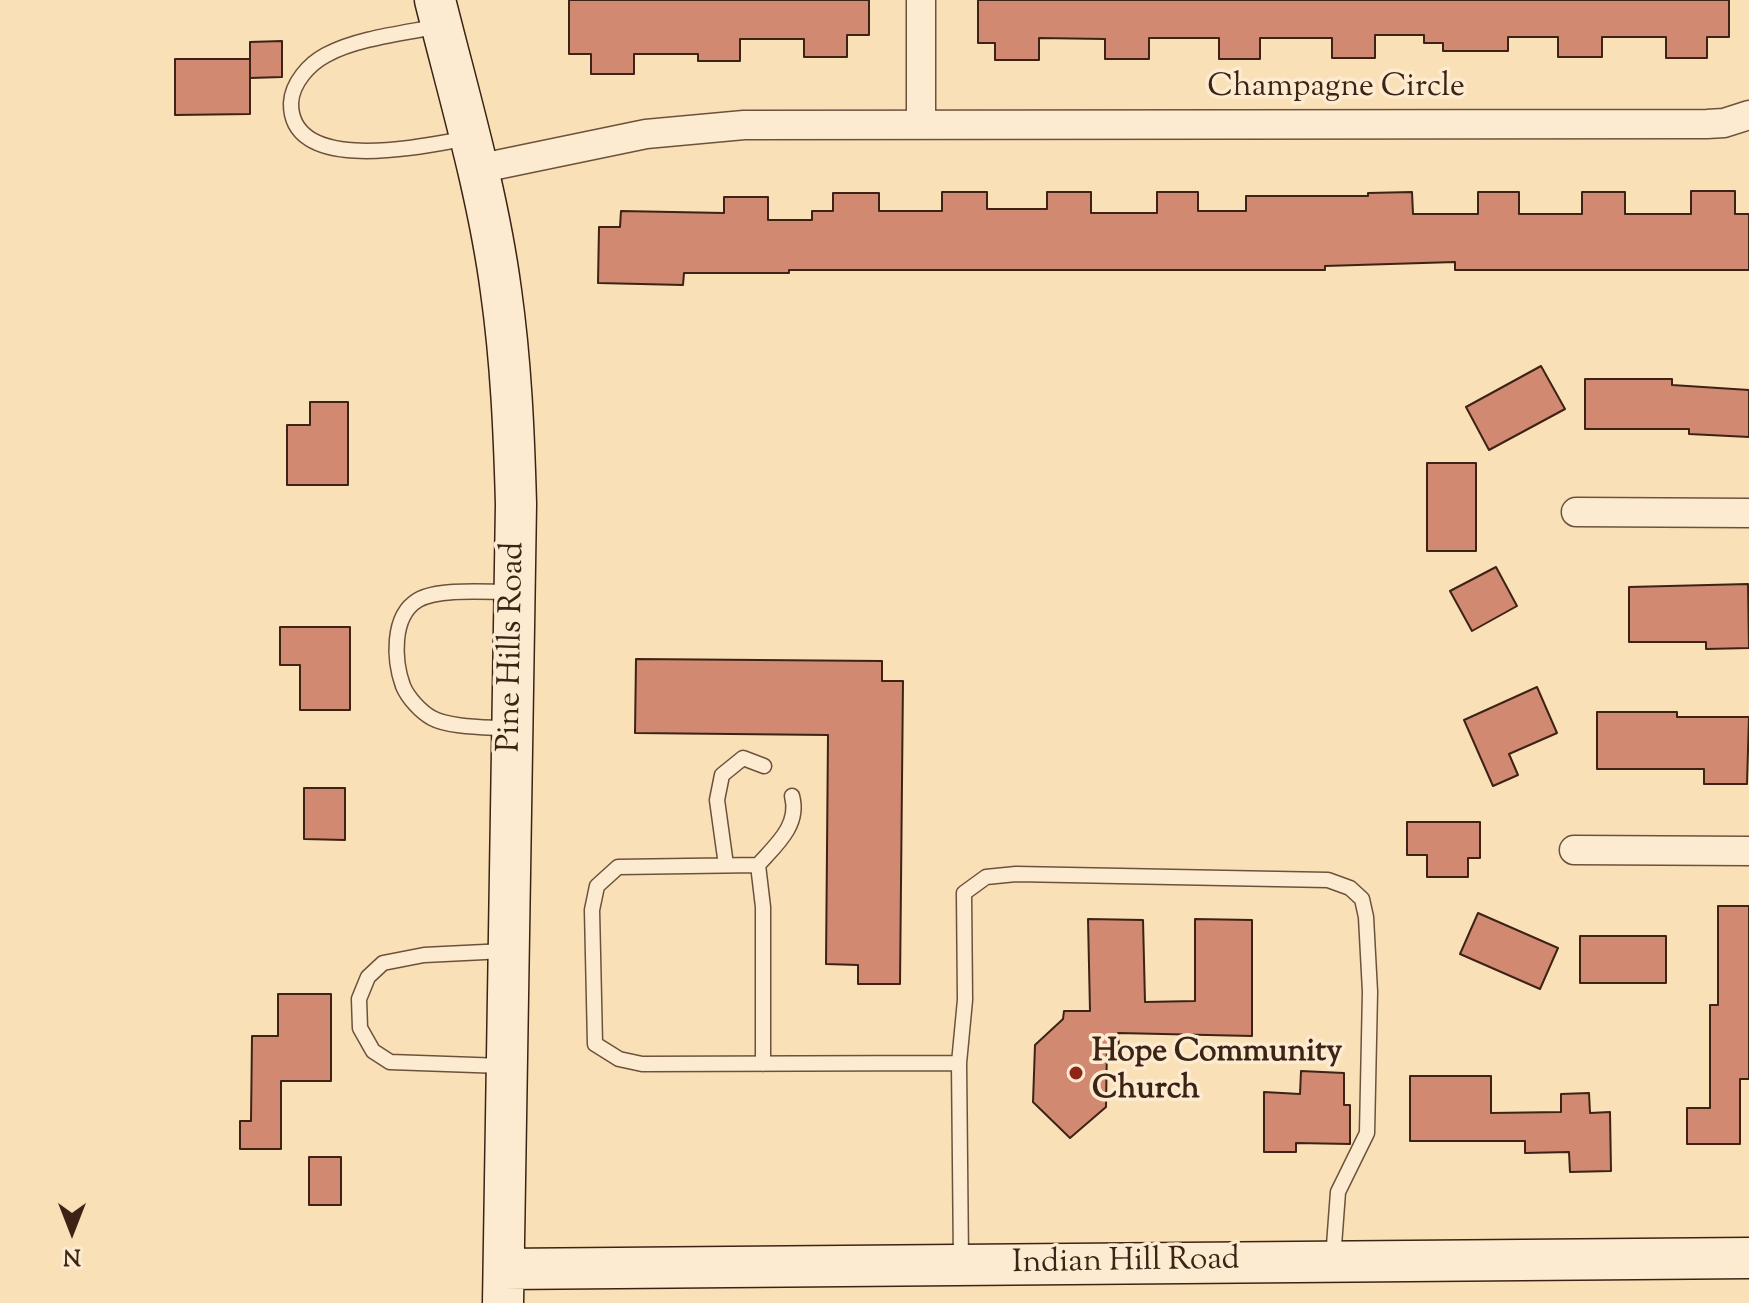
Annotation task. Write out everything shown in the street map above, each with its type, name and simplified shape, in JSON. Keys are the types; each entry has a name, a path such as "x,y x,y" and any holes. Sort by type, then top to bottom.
{"street":[{"path":"921,0 921,125"},
{"name":"Pine Hills Road","path":"438,13 473,153 501,289 513,405 516,504 504,1286"},
{"name":"Champagne Circle","path":"473,153 680,129 744,125 1707,124 1724,123 1749,115"},
{"path":"1576,512 1749,513"},
{"path":"1574,850 1749,851"},
{"name":"Indian Hill Road","path":"504,1286 961,1265 1749,1258"}],"lane":[{"path":"438,13 326,55 310,67 296,85 291,103 296,124 310,138 332,148 473,153"},
{"path":"512,730 433,719 415,704 404,687 398,641 400,619 417,600 467,592 515,592"},
{"path":"726,865 717,800 722,775 743,758 764,766"},
{"path":"792,796 795,807 787,833 758,865 618,867 597,886 592,910 595,1044 619,1059 642,1064 959,1063"},
{"path":"758,865 763,907 763,1064"},
{"path":"961,1265 959,1063 965,1000 964,893 986,877 1016,874 1328,880 1350,888 1362,899 1366,917 1370,992 1367,1133 1338,1192 1333,1262"},
{"path":"507,1067 390,1062 373,1051 360,1028 359,999 368,977 383,963 424,955 509,951"}],"building":[{"path":"569,0 869,0 869,35 847,35 847,57 804,57 804,39 740,39 740,61 698,61 698,54 634,54 634,74 591,74 591,54 569,54"},
{"path":"978,0 1729,0 1729,37 1707,37 1707,58 1666,58 1666,37 1602,37 1602,57 1558,57 1558,37 1508,37 1508,51 1443,51 1443,43 1424,43 1424,35 1375,35 1375,58 1332,58 1332,38 1260,38 1260,59 1219,59 1219,38 1149,38 1149,59 1105,59 1105,39 1039,38 1039,60 995,60 995,43 978,43"},
{"path":"282,41 282,77 250,78 250,42"},
{"path":"175,59 250,59 250,114 175,115"},
{"path":"1691,191 1735,191 1735,214 1749,214 1749,270 1455,270 1455,262 1325,266 1325,270 789,270 789,273 684,273 683,285 598,283 599,227 620,227 621,211 724,213 724,197 768,197 768,220 812,220 812,211 833,211 833,193 879,193 879,211 942,211 942,192 987,192 987,209 1047,209 1047,192 1091,192 1091,213 1157,213 1157,192 1198,192 1198,211 1246,211 1246,196 1368,196 1368,193 1412,192 1413,214 1478,214 1478,192 1519,192 1519,214 1582,214 1582,192 1625,192 1625,214 1691,214"},
{"path":"1541,366 1565,409 1489,450 1466,407"},
{"path":"1585,379 1672,379 1672,385 1749,390 1749,437 1689,434 1689,429 1585,429"},
{"path":"310,402 348,402 348,485 287,485 287,425 310,425"},
{"path":"1427,463 1476,463 1476,551 1427,551"},
{"path":"1496,567 1517,606 1472,631 1450,591"},
{"path":"1748,584 1749,648 1706,649 1706,642 1629,642 1629,587"},
{"path":"280,627 350,627 350,710 300,710 300,665 280,665"},
{"path":"636,659 882,661 882,681 903,681 900,984 858,984 858,965 826,964 828,735 635,733"},
{"path":"1537,687 1557,733 1509,754 1518,775 1493,786 1464,720"},
{"path":"1597,712 1677,712 1677,717 1749,717 1747,784 1704,784 1704,769 1597,769"},
{"path":"304,788 345,788 345,840 304,839"},
{"path":"1407,822 1480,822 1480,858 1468,858 1468,877 1427,877 1427,855 1407,855"},
{"path":"1718,906 1749,906 1749,1079 1740,1079 1740,1144 1687,1144 1687,1108 1710,1108 1710,1005 1718,1005"},
{"path":"1478,913 1558,948 1540,989 1460,954"},
{"path":"1088,919 1143,920 1145,1002 1195,1001 1195,919 1252,920 1252,1036 1118,1033 1119,1046 1107,1045 1106,1107 1070,1138 1033,1102 1035,1045 1063,1019 1064,1011 1090,1011"},
{"path":"1580,936 1666,936 1666,983 1580,983"},
{"path":"278,994 331,994 331,1081 281,1081 281,1149 240,1149 240,1121 251,1121 252,1036 278,1036"},
{"path":"1301,1071 1344,1073 1344,1105 1350,1105 1350,1144 1296,1143 1296,1152 1264,1152 1264,1092 1300,1094"},
{"path":"1410,1076 1491,1076 1491,1113 1561,1112 1561,1094 1589,1093 1590,1113 1610,1112 1611,1171 1570,1172 1569,1152 1525,1153 1525,1141 1410,1141"},
{"path":"309,1157 341,1157 341,1205 309,1205"}],"place":[{"name":"Hope Community Church","path":"1076,1073"}]}
